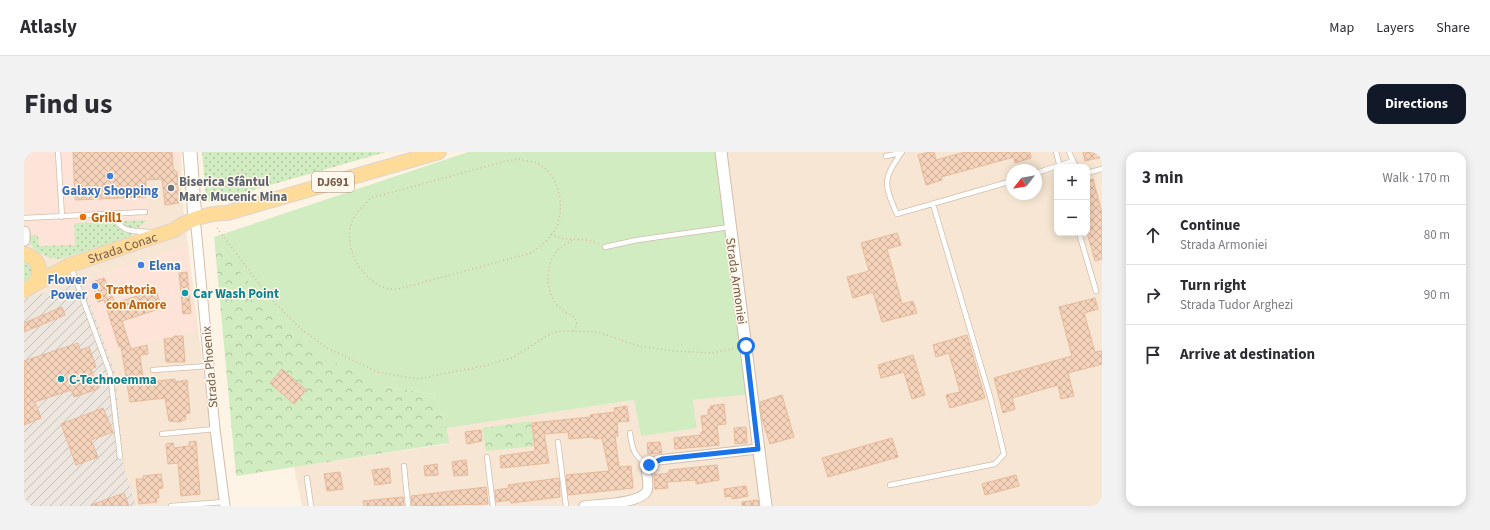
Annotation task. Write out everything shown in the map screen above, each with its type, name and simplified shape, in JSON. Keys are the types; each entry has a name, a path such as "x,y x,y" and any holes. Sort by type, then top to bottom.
{"main road":[{"path":"190,152 196,223"},
{"name":"DJ691","path":"196,223 215,220 227,213 439,152"},
{"name":"Strada Conac","path":"30,287 70,265 169,232 185,231 196,223"},
{"name":"DJ691","path":"24,254 30,256 37,262 40,273 30,287"},
{"name":"Strada Conac","path":"37,262 70,265"}],"street":[{"name":"Strada Armoniei","path":"721,152 766,506"},
{"name":"Strada Phoenix","path":"196,223 208,366 225,504"},
{"path":"24,232 24,240"},
{"path":"584,506 630,500 642,496 647,489 647,469 649,465 662,459 758,449"}],"lane":[{"path":"58,152 62,217"},
{"path":"1056,152 1059,164"},
{"path":"1069,152 1074,164"},
{"path":"886,156 901,153"},
{"path":"901,153 889,170 886,185 897,214 1006,183"},
{"path":"1065,164 1073,161"},
{"path":"1042,171 1054,168"},
{"path":"1090,172 1102,169"},
{"path":"890,485 995,464 1004,454 991,400 933,204"},
{"path":"24,218 145,212"},
{"path":"113,213 116,222 123,229 131,231 169,232"},
{"path":"605,247 637,240 730,227"},
{"path":"1080,236 1096,291"},
{"path":"70,265 110,373 120,457"},
{"path":"153,370 208,366"},
{"path":"162,434 215,429"},
{"path":"630,433 634,452 638,458 649,465"},
{"path":"558,442 566,506"},
{"path":"486,456 493,506"},
{"path":"404,466 408,506"},
{"path":"308,478 311,506"},
{"path":"171,506 225,504"}],"path":[{"path":"519,159 537,163 553,176 561,199 557,227 551,234 531,253 406,287 391,289 376,282 361,270 353,257 349,240 352,223 358,210 371,198 506,161 519,159"},
{"path":"217,228 269,297 300,328 327,348 378,372 416,379 483,366 512,358 552,333 562,330 597,332 639,346 672,351 712,353 746,346"},
{"path":"551,234 561,240 584,239 605,247"},
{"path":"572,240 558,250 552,259 548,271 549,290 554,302 575,318 577,325 573,331"}],"shaded area":[{"path":"24,152 191,152 181,154 183,206 220,506 24,506"},
{"path":"24,152 181,152 181,161 145,163 147,220 129,237 60,259 51,258 35,250 27,235"},
{"path":"720,152 1102,152 1102,506 302,506 294,467 448,444 447,428 634,400 641,435 697,428 693,400 751,394"},
{"path":"188,245 196,330 108,353 82,281"},
{"path":"82,281 115,373 124,468 136,506 24,506 24,299"}],"green space":[{"path":"202,152 386,152 211,202 206,198"},
{"path":"468,152 720,152 752,394 693,400 697,428 641,436 634,400 447,428 433,394 385,387 335,363 290,331 228,258 214,237"},
{"path":"147,220 129,237 60,259 39,253 32,246 27,235 38,235 39,246 75,245 74,223"},
{"path":"214,237 228,258 385,387 433,394 447,428 449,443 236,476"},
{"path":"24,259 31,263 34,276 24,285"},
{"path":"531,421 534,446 486,451 482,428"}],"building":[{"name":"Galaxy Shopping","path":"73,152 172,152 173,168 177,172 179,203 165,205 162,179 146,180 146,197 75,200"},
{"path":"934,152 936,160 965,152 1030,152 1031,158 1015,163 1014,157 941,177 942,180 926,185 918,155"},
{"path":"1083,152 1102,152 1102,157 1085,161"},
{"path":"1093,179 1102,213 1102,259 1095,261 1088,236 1090,236 1090,180"},
{"path":"897,233 901,245 887,249 902,304 913,301 917,313 882,322 873,292 853,298 847,277 869,271 861,243"},
{"name":"Car Wash Point","path":"187,272 191,313 183,314 179,273"},
{"path":"104,278 115,303 156,290 162,308 122,321 131,349 147,345 148,354 140,355 143,378 147,377 148,382 175,379 175,382 187,380 190,413 185,414 186,419 180,422 169,421 165,398 130,402 121,346 119,347 104,300 98,302 92,282"},
{"path":"1095,298 1098,309 1084,313 1095,352 1102,351 1102,364 1068,373 1074,396 1061,399 1058,385 1012,398 1015,409 1003,413 994,378 1072,356 1059,307"},
{"path":"62,307 65,315 24,332 24,323"},
{"path":"967,335 985,398 950,408 946,395 960,392 949,353 936,357 933,345"},
{"path":"174,336 183,336 185,362 166,362 164,339 174,338"},
{"name":"C-Technoemma","path":"78,343 80,350 89,347 96,367 91,369 98,389 74,397 71,390 35,402 41,418 24,425 24,361"},
{"path":"913,355 925,395 912,399 904,372 881,378 878,365"},
{"path":"282,369 306,390 294,404 270,383"},
{"path":"782,395 794,437 770,444 762,419 760,402"},
{"path":"724,404 726,424 717,425 719,445 675,449 674,438 701,435 701,432 703,432 701,416 708,415 708,409 711,409 710,406"},
{"path":"627,406 629,421 617,422 618,436 615,436 619,467 631,466 633,488 568,495 566,475 609,471 602,438 594,439 593,437 569,439 568,432 544,434 549,463 501,468 500,456 535,451 532,423 591,417 590,415 615,412 614,408"},
{"path":"103,408 113,432 91,440 98,457 76,465 61,424"},
{"path":"746,427 747,443 735,444 734,428"},
{"path":"481,430 482,441 467,444 465,432"},
{"path":"892,438 898,457 828,477 822,458"},
{"path":"196,441 200,494 181,496 178,463 168,464 166,444 173,443 174,448 189,446 189,442"},
{"path":"660,442 662,453 648,454 647,443"},
{"path":"466,460 468,475 454,476 452,462"},
{"path":"437,464 438,475 425,476 424,466"},
{"path":"717,465 719,480 696,484 696,480 667,482 668,488 655,489 654,475 669,473 669,470"},
{"path":"389,468 391,483 375,485 372,470"},
{"path":"340,472 343,489 327,491 324,474"},
{"path":"161,474 163,488 158,489 159,498 156,498 157,502 139,504 136,479 143,479 143,476"},
{"path":"1016,475 1019,486 985,495 982,484"},
{"path":"559,478 560,497 511,503 510,500 496,502 495,490 509,488 508,485"},
{"path":"746,486 748,496 732,499 732,496 725,497 724,489"},
{"path":"486,487 488,504 412,506 411,496"},
{"path":"124,493 129,506 91,506 91,505"},
{"path":"403,497 404,506 364,506 363,501"},
{"path":"758,500 759,506 742,506 742,502"}],"place":[{"name":"Galaxy Shopping","path":"110,176"},
{"name":"Biserica Sfântul Mare Mucenic Mina","path":"171,188"},
{"name":"Grill1","path":"83,217"},
{"name":"Elena","path":"141,265"},
{"name":"Flower Power","path":"95,286"},
{"name":"Car Wash Point","path":"185,293"},
{"name":"Trattoria con Amore","path":"98,296"},
{"name":"C-Technoemma","path":"61,379"}],"route":[{"path":"649,465 652,462 662,459 758,449 746,346"}]}
